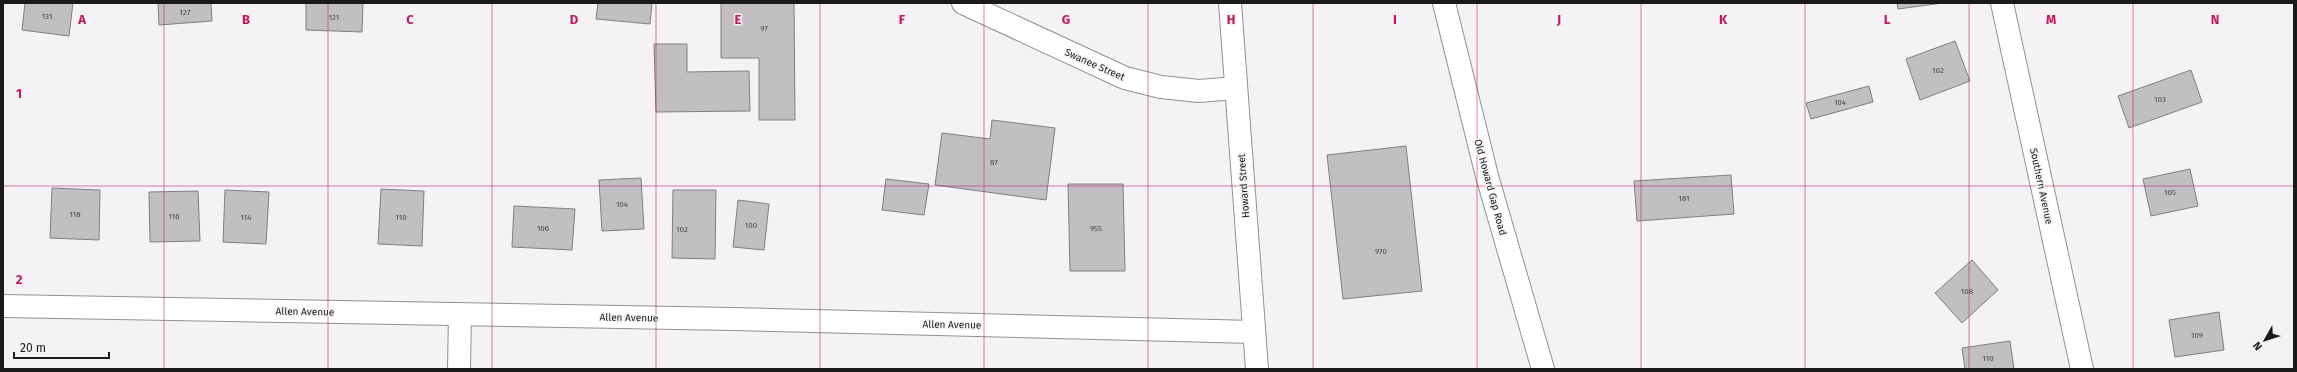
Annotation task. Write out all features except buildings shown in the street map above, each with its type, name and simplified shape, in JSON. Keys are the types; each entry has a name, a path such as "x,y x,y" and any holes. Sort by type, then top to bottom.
{"street":[{"name":"Swanee Street","path":"963,3 1125,78 1162,87 1199,91 1236,88"},
{"name":"Howard Street","path":"1230,3 1257,369"},
{"name":"Old Howard Gap Road","path":"1444,3 1487,176 1543,369"},
{"name":"Southern Avenue","path":"2002,3 2082,369"},
{"name":"Allen Avenue","path":"3,306 460,314 1254,332"},
{"path":"459,369 460,314"}]}
